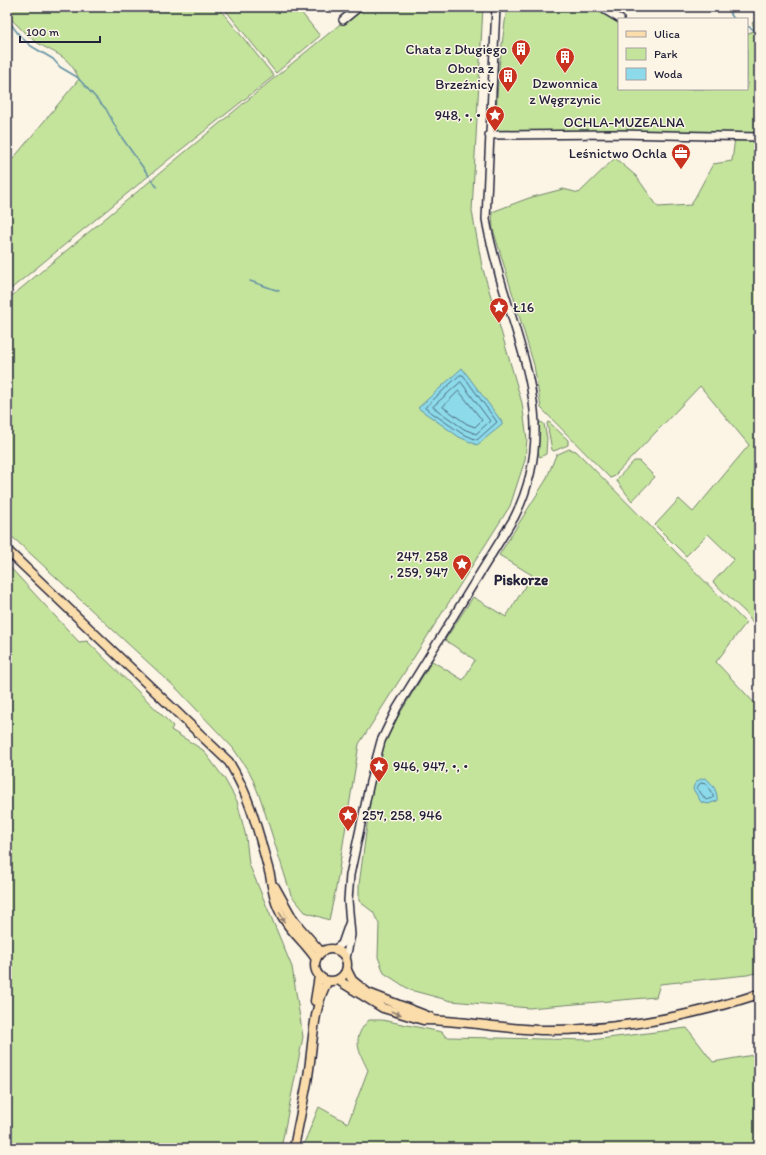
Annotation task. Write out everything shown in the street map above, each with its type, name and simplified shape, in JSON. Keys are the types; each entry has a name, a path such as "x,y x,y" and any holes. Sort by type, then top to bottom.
{"main road":[{"path":"7,550 229,762 246,792 254,814 275,900 281,915 290,929 316,959"},
{"path":"271,880 294,921 321,952"},
{"path":"436,1020 375,997 356,983 347,970 346,958 335,949 321,952 316,959 315,968 319,976 328,981 338,980 383,1008 409,1017 423,1020 534,1029 596,1028 644,1022 690,1014 759,994"},
{"path":"338,980 347,970"},
{"path":"294,1148 307,1082 316,1008 315,993 319,976"},
{"path":"316,1008 322,990 328,981"}],"street":[{"path":"343,20 359,7"},
{"path":"346,958 351,935 348,900 350,875 370,782 381,741 397,708 514,518 527,489 533,465 536,436 535,405 487,227 486,208 496,7"},
{"path":"600,7 618,18"},
{"name":"OCHLA-MUZEALNA","path":"489,135 618,134 759,137"},
{"path":"335,949 342,944 349,924"}],"green space":[{"path":"11,7 218,7 274,76 173,156 7,292 7,166 79,79 75,71 66,60 32,39 8,16"},
{"path":"223,7 297,7 320,36 276,73"},
{"path":"361,7 483,7 472,211 482,266 522,403 527,439 525,460 510,506 359,744 336,888 329,920 305,912 291,895 261,800 251,775 233,748 178,690 7,532 7,300"},
{"path":"507,7 597,7 618,19 618,90 748,90 748,34 755,30 752,23 759,19 759,633 746,613 713,582 734,559 708,534 686,556 655,525 679,499 693,512 749,445 700,386 613,477 610,478 541,408 534,365 493,229 492,212 529,198 563,189 579,193 615,158 636,176 658,207 691,205 713,164 732,161 735,138 673,133 668,131 665,133 497,131 495,128 499,67"},
{"path":"541,422 544,424 547,438 546,454 540,457 538,453 539,424"},
{"path":"549,422 568,440 568,445 554,451 552,450 547,423"},
{"path":"569,449 576,451 746,623 716,662 759,708 759,972 747,975 660,984 656,997 529,1008 451,1001 410,990 384,973 378,957 379,924 373,912 359,901 359,885 377,751 432,661 463,680 475,660 445,640 473,597 506,617 532,575 499,555 546,480 556,455"},
{"path":"634,461 639,461 655,477 632,501 616,480"},
{"path":"7,564 79,642 87,641 173,726 171,730 203,750 224,778 237,801 246,837 249,864 292,967 303,1037 281,1148 7,1148"},
{"path":"369,1020 382,1020 442,1032 446,1037 592,1040 687,1028 713,1062 759,1054 759,1148 302,1148 319,1107 348,1123 368,1070 359,1050 358,1038 363,1026"}],"water":[{"path":"462,368 502,422 502,425 477,445 459,437 418,408"},
{"path":"705,778 710,782 717,794 717,801 708,804 701,802 693,789 694,784 697,781"}],"waterway":[{"path":"726,7 733,18"},
{"path":"7,19 20,36 31,46 53,59 60,67 77,77 106,109 120,135 149,176"},
{"path":"748,26 759,32"},
{"path":"151,179 157,187"},
{"path":"250,281 279,291"}],"place":[{"name":"Chata z Długiego","path":"521,66"},
{"name":"Dzwonnica z Węgrzynic","path":"565,74"},
{"name":"Obora z Brzeźnicy","path":"508,93"},
{"name":"948, •, •","path":"495,132"},
{"name":"Leśnictwo Ochla","path":"681,170"},
{"name":"Ł16","path":"499,324"},
{"name":"247, 258 , 259, 947","path":"462,581"},
{"name":"946, 947, •, •","path":"379,783"},
{"name":"257, 258, 946","path":"348,832"}],"district":[{"name":"Piskorze","path":"521,580"}]}
